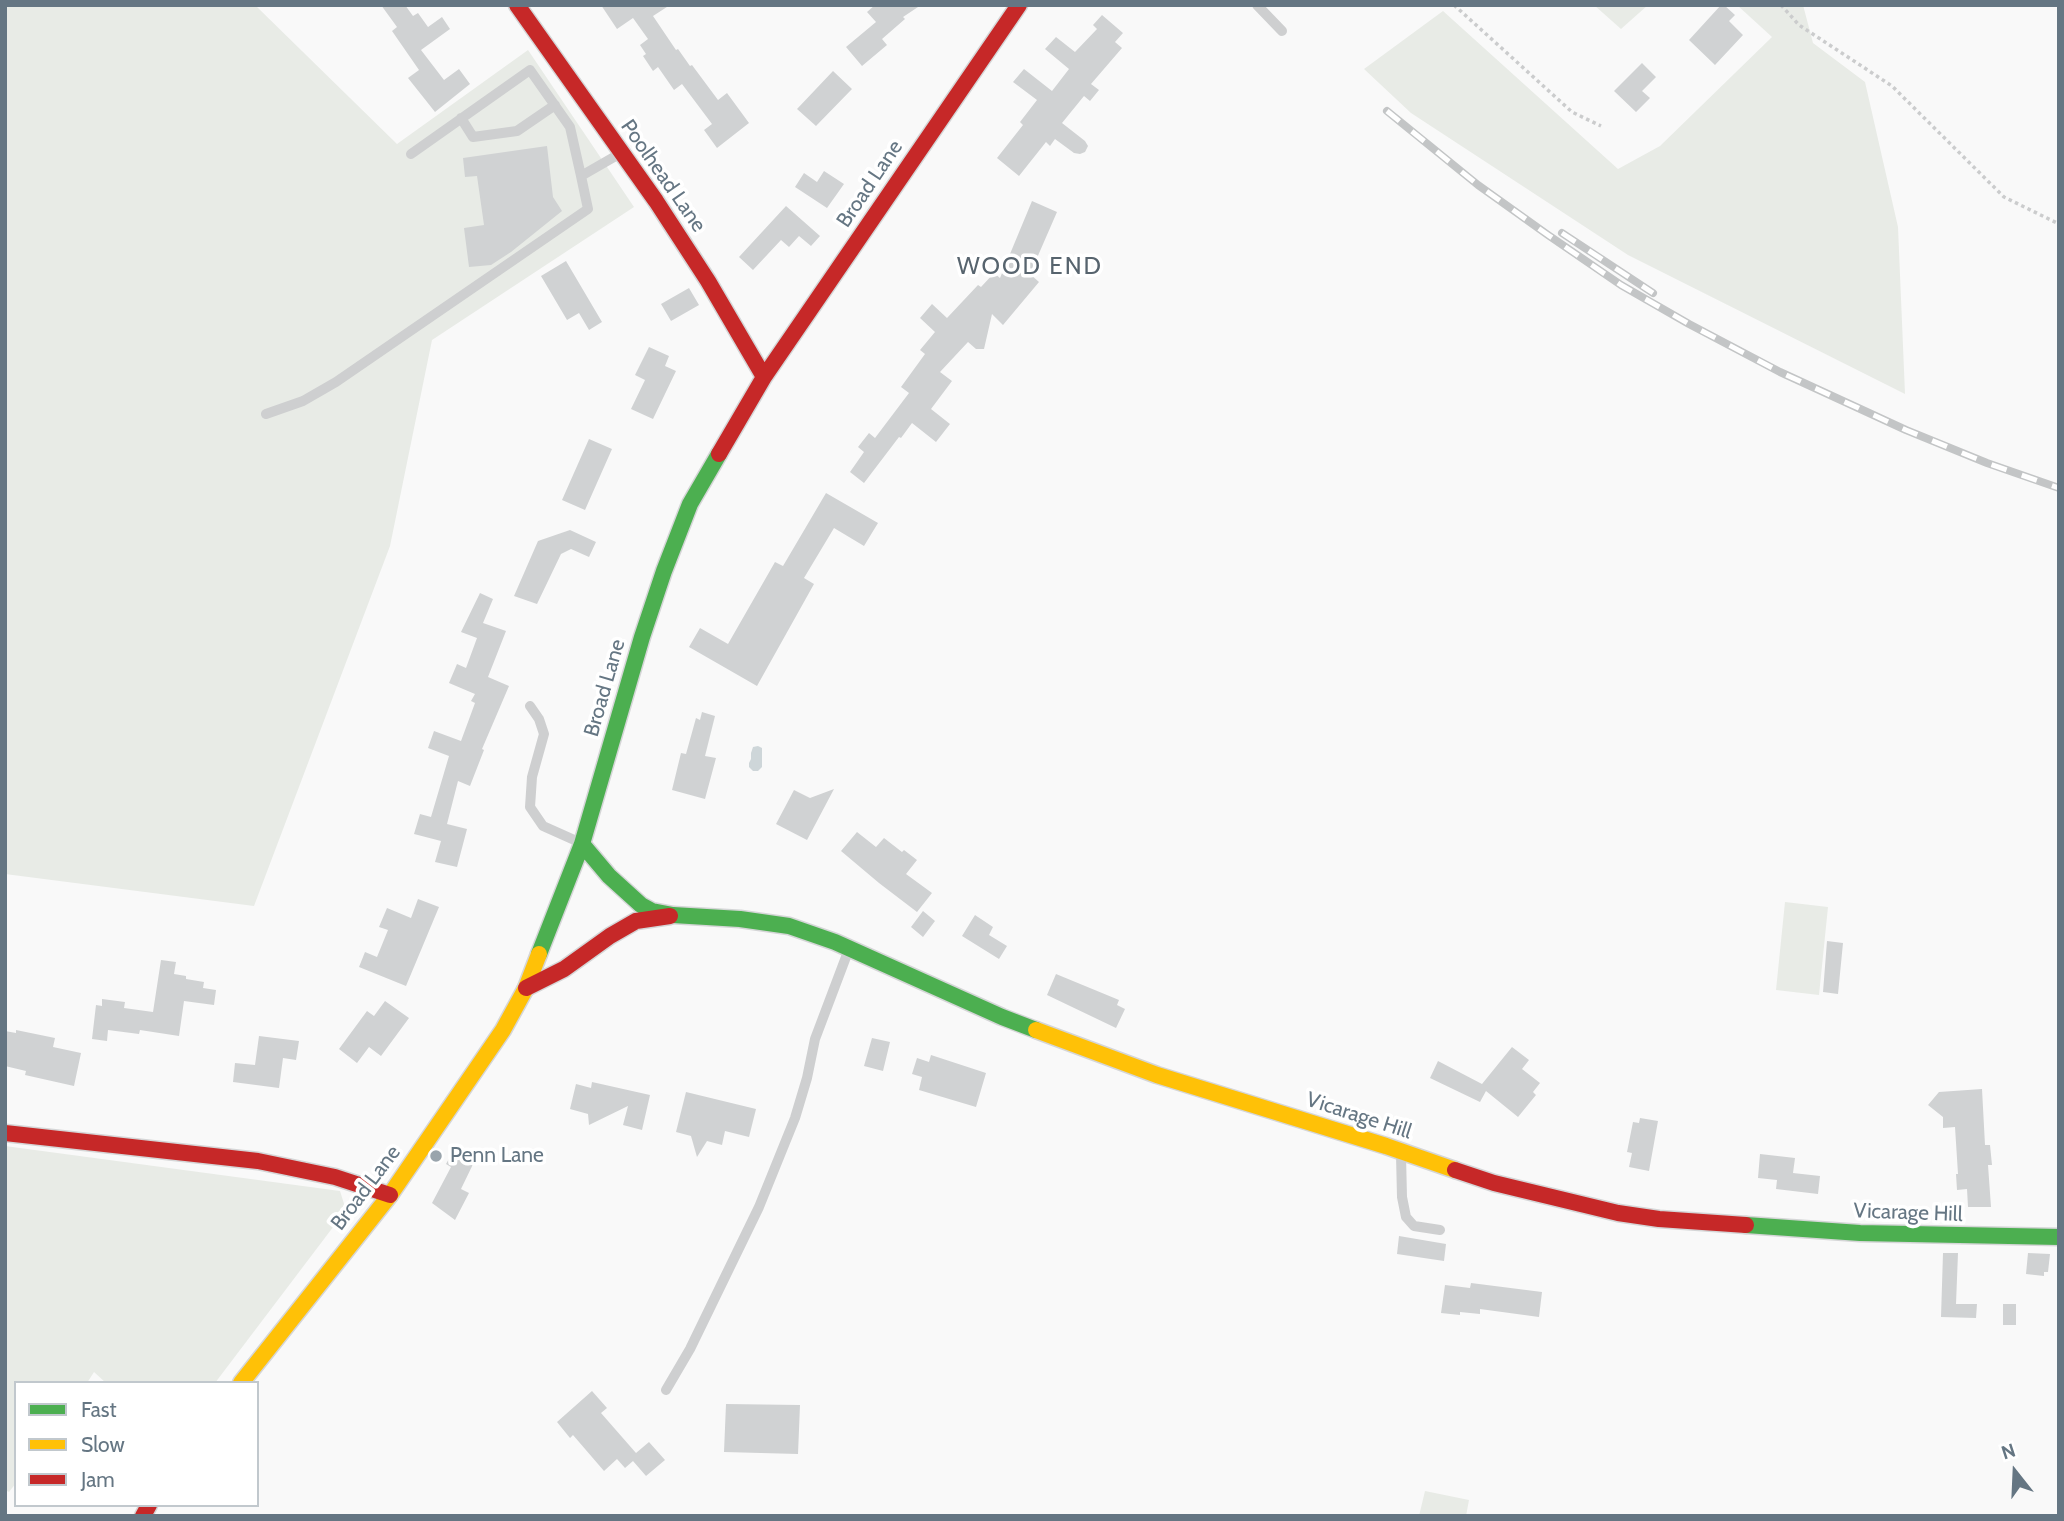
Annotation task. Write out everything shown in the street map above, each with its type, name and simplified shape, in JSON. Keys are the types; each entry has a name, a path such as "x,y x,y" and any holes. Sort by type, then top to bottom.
{"street":[{"name":"Poolhead Lane","path":"517,5 708,281 764,377"},
{"name":"Broad Lane","path":"243,1381 390,1195 503,1030 526,988 582,844 642,637 690,504 764,377 1018,5"},
{"name":"Vicarage Hill","path":"582,844 609,876 641,905 652,911 789,926 849,949 1002,1017 1157,1075 1401,1151 1493,1183 1632,1215 1860,1233 2059,1237"},
{"name":"Vicarage Hill","path":"526,988 564,969 636,921 673,915"},
{"path":"5,1133 258,1161 335,1177 390,1195"}],"lane":[{"path":"1257,5 1282,30"},
{"path":"266,414 303,401 336,382 588,209 570,127 530,70 411,154"},
{"path":"461,118 473,137 517,131 555,105"},
{"path":"581,176 621,153"},
{"path":"530,706 539,719 544,734 531,777 530,807 543,826 582,844"},
{"path":"666,1390 690,1349 759,1207 795,1118 815,1039 849,949"},
{"path":"1401,1151 1402,1197 1406,1217 1414,1226 1440,1230"}],"path":[{"path":"1454,5 1572,112 1601,126"},
{"path":"1781,5 1799,24 1892,86 2004,197 2059,223"}],"shaded area":[{"path":"5,5 255,5 397,144 528,50 634,207 432,340 390,546 254,906 5,874"},
{"path":"1594,5 1648,5 1621,29"},
{"path":"1737,5 1803,5 1813,43 1865,82 1898,227 1905,394 1628,255 1411,113 1364,69 1443,11 1618,169 1660,146 1772,37"},
{"path":"753,747 762,748 762,767 753,771 749,767 751,753"},
{"path":"1785,902 1828,907 1819,995 1776,990"},
{"path":"5,1146 340,1191 346,1210 217,1381 104,1381 94,1372 88,1381 14,1381 14,1486 9,1492 5,1490"},
{"path":"1425,1491 1469,1500 1466,1516 1419,1516"}],"building":[{"path":"381,5 405,5 413,16 418,13 428,27 442,17 450,29 421,50 444,80 459,69 470,84 435,112 408,78 419,70 392,31 397,27"},
{"path":"601,5 670,5 653,16 676,50 692,65 718,100 727,93 749,123 717,148 704,130 712,124 682,84 674,90 658,67 653,71 643,56 646,54 640,45 648,39 633,18 617,29"},
{"path":"875,5 921,5 903,17 905,19 882,39 887,45 862,66 846,47 876,22 867,12"},
{"path":"1721,5 1735,15 1729,21 1743,35 1715,65 1689,40"},
{"path":"1102,15 1123,33 1115,42 1122,48 1091,84 1099,90 1090,101 1084,96 1062,123 1085,141 1088,146 1085,152 1074,153 1055,139 1050,146 1046,142 1019,176 997,158 1023,125 1020,122 1037,100 1013,82 1024,69 1052,91 1069,69 1045,49 1056,37 1075,52 1097,29 1093,25"},
{"path":"1642,63 1656,77 1642,91 1650,98 1636,112 1614,91"},
{"path":"833,71 852,89 816,126 797,109"},
{"path":"547,146 553,197 562,211 491,265 469,267 464,228 484,225 477,176 465,177 463,158"},
{"path":"824,171 844,184 827,208 795,187 804,173 817,182"},
{"path":"1032,201 1057,212 1030,274 1039,282 1003,325 992,314 984,349 976,349 968,342 940,372 952,381 931,409 950,424 936,442 912,423 864,483 850,472 864,452 858,447 869,433 875,438 909,393 901,387 925,354 920,350 935,332 920,318 932,304 947,318 978,285 981,287 994,273 1000,278"},
{"path":"786,206 820,236 811,246 799,236 789,247 781,240 753,270 739,257"},
{"path":"566,261 602,322 589,330 579,313 567,320 541,276"},
{"path":"689,288 699,305 671,321 661,304"},
{"path":"649,347 669,356 665,366 676,371 653,419 631,409 645,380 635,375"},
{"path":"589,439 612,449 585,510 562,500"},
{"path":"826,493 878,523 864,546 834,528 804,578 814,584 757,686 689,647 700,628 728,644 775,562 783,566"},
{"path":"570,530 596,542 589,557 571,549 561,554 537,604 514,596 538,541"},
{"path":"480,593 493,599 483,623 506,631 488,677 509,686 482,749 484,750 470,786 458,781 447,824 467,829 457,867 435,862 441,841 414,834 420,814 431,817 449,756 428,748 434,731 461,741 475,703 471,701 475,694 449,683 457,664 466,668 477,638 461,632"},
{"path":"702,712 715,716 705,756 716,758 705,799 672,790 681,753 686,754 696,718 700,720"},
{"path":"834,789 807,840 776,824 794,790 810,798"},
{"path":"857,832 876,847 884,838 917,860 906,874 932,893 917,912 841,851"},
{"path":"418,899 439,907 406,986 359,967 365,952 377,957 388,930 379,927 387,908 411,918"},
{"path":"923,911 935,921 923,937 911,927"},
{"path":"975,915 993,927 989,935 1007,946 999,959 962,936"},
{"path":"1827,941 1843,943 1838,994 1823,992"},
{"path":"161,960 176,962 174,974 204,982 203,988 216,990 214,1005 184,1001 179,1036 140,1030 139,1034 108,1030 107,1041 92,1039 96,1005 102,1006 102,999 125,1002 124,1008 153,1012"},
{"path":"1056,974 1119,1000 1117,1005 1125,1009 1116,1028 1047,995"},
{"path":"385,1001 409,1018 381,1056 369,1047 357,1063 339,1049 367,1011 374,1016"},
{"path":"16,1030 55,1038 53,1047 81,1053 74,1086 25,1075 26,1071 5,1066 5,1031 16,1033"},
{"path":"259,1036 299,1041 296,1060 283,1058 279,1088 233,1082 235,1063 255,1065"},
{"path":"872,1038 890,1042 883,1071 864,1066"},
{"path":"1512,1047 1529,1060 1522,1069 1540,1083 1533,1092 1536,1095 1518,1117 1486,1091 1480,1102 1430,1078 1438,1061 1482,1084"},
{"path":"931,1055 986,1073 976,1107 919,1090 922,1077 912,1074 917,1058 929,1062"},
{"path":"592,1082 650,1095 642,1130 623,1125 628,1106 589,1125 588,1114 570,1109 576,1084 591,1088"},
{"path":"1982,1089 1985,1145 1990,1145 1992,1165 1988,1165 1991,1207 1968,1207 1967,1189 1957,1190 1955,1127 1943,1128 1943,1117 1928,1105 1939,1092"},
{"path":"686,1092 756,1109 749,1137 725,1131 722,1145 707,1141 697,1157 691,1136 676,1132"},
{"path":"1640,1118 1658,1121 1649,1171 1629,1167 1632,1153 1627,1152 1633,1122 1639,1123"},
{"path":"455,1148 476,1158 461,1189 469,1193 455,1220 432,1203 451,1167 446,1164"},
{"path":"1760,1154 1795,1158 1793,1173 1820,1176 1818,1194 1776,1189 1777,1180 1758,1178"},
{"path":"1399,1236 1446,1244 1444,1261 1397,1254"},
{"path":"1943,1253 1958,1253 1956,1304 1977,1304 1976,1318 1941,1317"},
{"path":"2028,1253 2050,1254 2048,1272 2044,1272 2044,1276 2026,1274"},
{"path":"1471,1283 1542,1292 1539,1317 1480,1309 1480,1314 1441,1313 1445,1285 1470,1288"},
{"path":"2003,1304 2016,1304 2016,1325 2003,1325"},
{"path":"592,1391 607,1408 601,1413 636,1453 649,1442 665,1460 646,1476 633,1461 625,1468 617,1459 604,1471 573,1435 570,1438 557,1422"},
{"path":"726,1404 800,1405 798,1454 724,1452"}],"railway":[{"path":"1387,111 1478,185 1548,235 1621,285 1689,324 1780,372 1906,430 1987,463 2059,488"},
{"path":"1562,233 1653,293"}],"traffic: fast":[{"path":"539,954 582,844 664,571 690,504 719,454"},
{"path":"582,844 609,876 641,905 652,911 789,926 835,942 1036,1030"},
{"path":"1746,1225 1860,1233 2059,1237"}],"traffic: slow":[{"path":"243,1381 390,1195 503,1030 526,988 539,954"},
{"path":"1036,1030 1157,1075 1455,1170"}],"traffic: jam":[{"path":"517,5 656,201 708,281 764,377"},
{"path":"719,454 764,377 1019,5"},
{"path":"526,988 564,969 636,921 670,916"},
{"path":"5,1133 258,1161 335,1177 390,1195"},
{"path":"1455,1170 1494,1183 1618,1213 1659,1219 1746,1225"},
{"path":"143,1516 148,1507"}],"place":[{"name":"Penn Lane","path":"436,1156"}],"district":[{"name":"WOOD END","path":"1030,267"}]}
